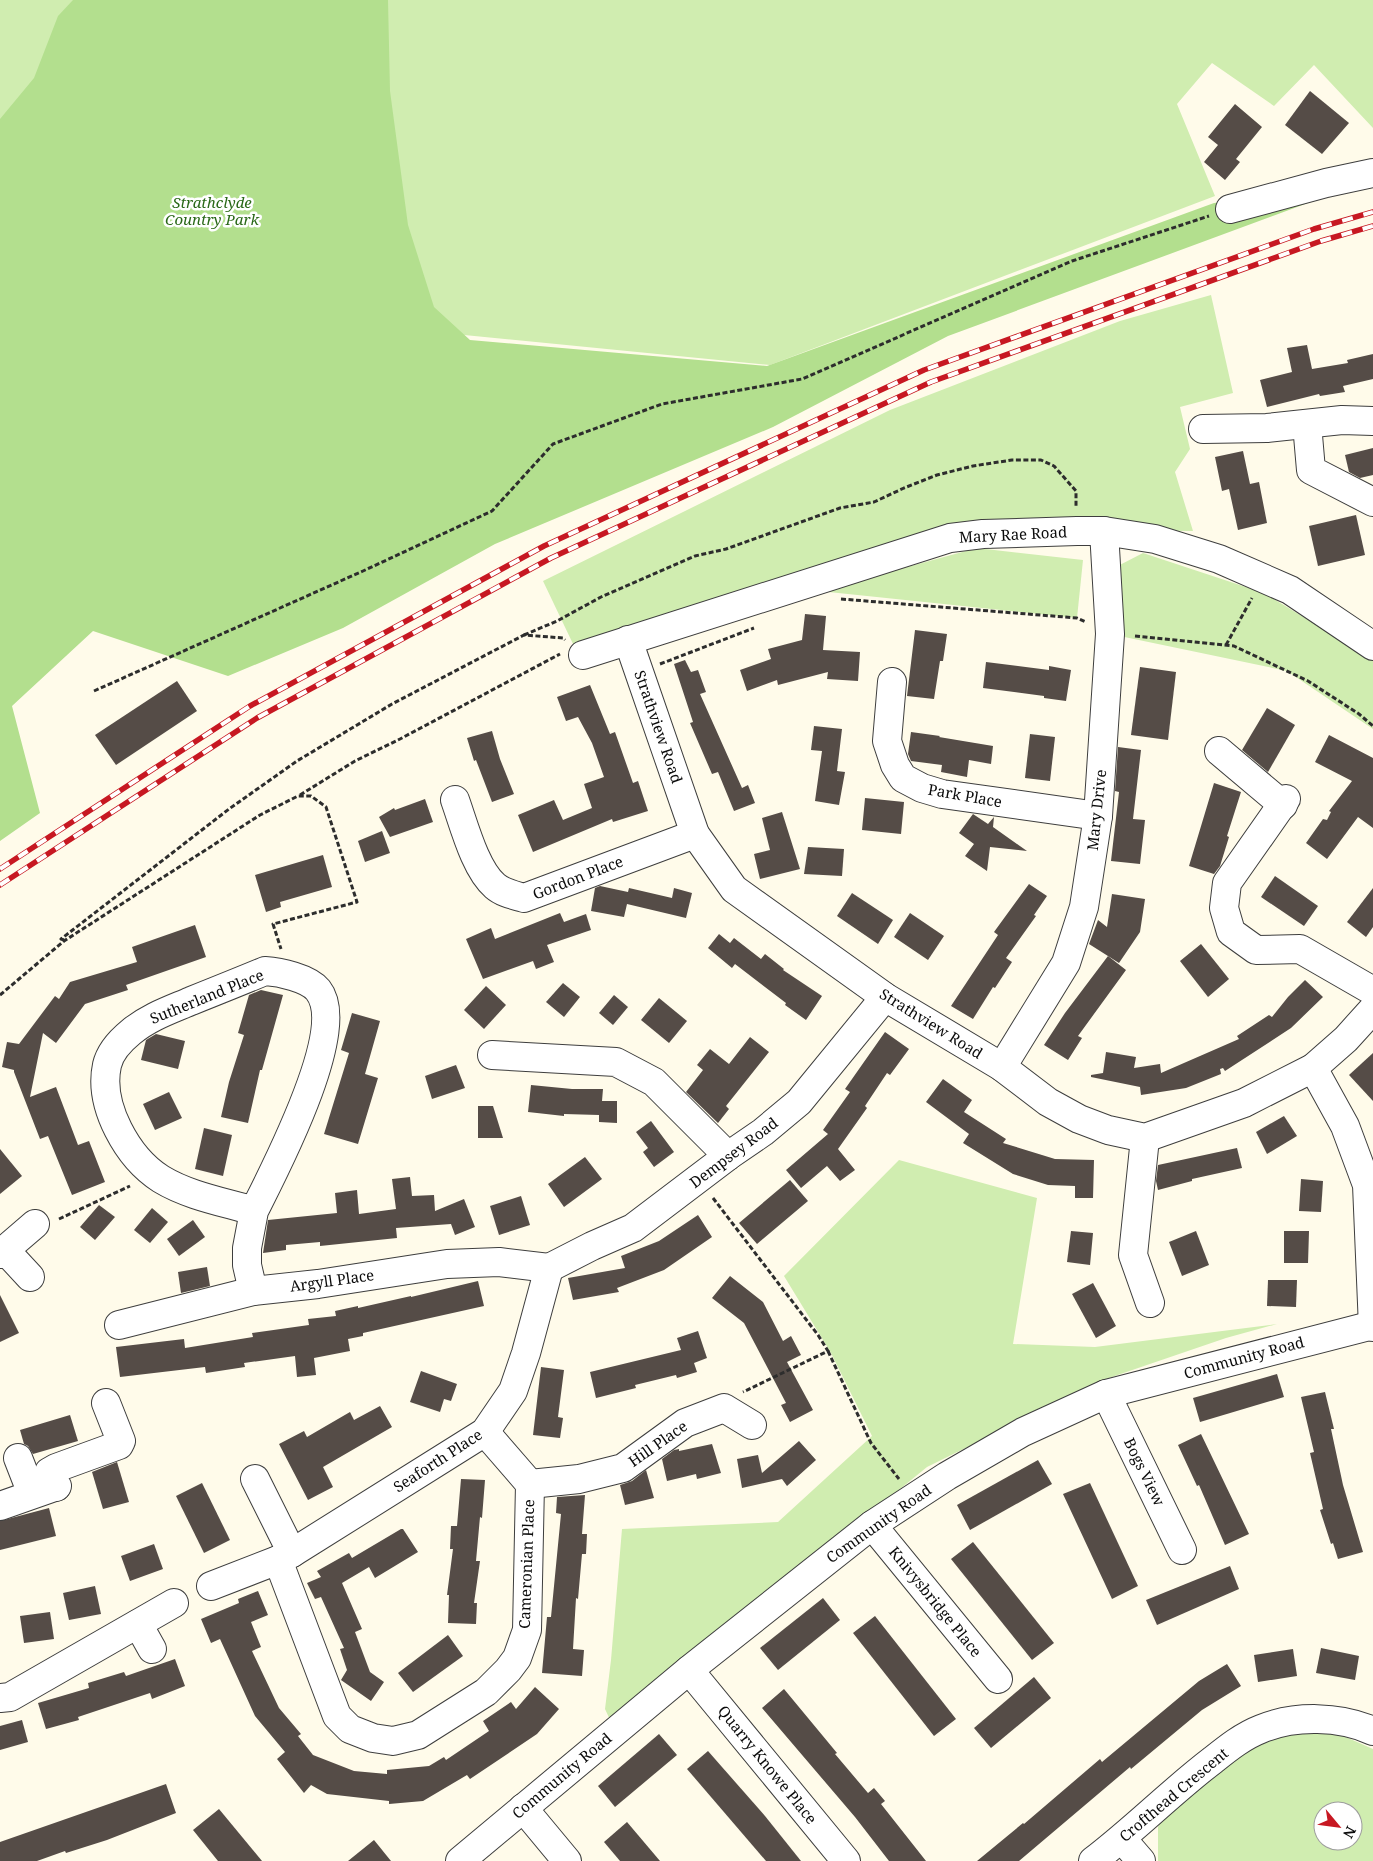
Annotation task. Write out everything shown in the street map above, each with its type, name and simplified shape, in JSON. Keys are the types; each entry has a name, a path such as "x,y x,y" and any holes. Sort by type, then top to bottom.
{"street":[{"path":"1230,209 1326,183 1373,173"},
{"path":"1203,429 1267,428 1342,420 1373,421"},
{"path":"1307,424 1311,470 1373,502"},
{"name":"Mary Rae Road","path":"578,651 628,640 950,538 983,534 1091,531 1155,539 1220,559 1290,590 1373,646"},
{"name":"Mary Drive","path":"1002,1067 1066,964 1084,907 1098,816 1110,634 1091,531"},
{"name":"Strathview Road","path":"628,640 695,834 734,889 886,997 929,1025 1002,1067 1048,1102 1079,1119 1108,1130 1145,1138"},
{"name":"Park Place","path":"892,682 887,741 895,765 903,778 922,788 942,794 1098,816"},
{"path":"1219,751 1285,802 1227,883 1224,908 1231,932 1256,950 1300,949 1373,990"},
{"name":"Gordon Place","path":"455,800 481,870 495,886 510,894 524,898 695,834"},
{"name":"Sutherland Place","path":"253,1291 247,1248 254,1212 292,1136 314,1077 326,1009 318,990 299,978 265,971 151,1018 130,1033 113,1050 107,1066 106,1089 110,1109 132,1154 162,1179 187,1191 254,1212"},
{"name":"Dempsey Road","path":"549,1268 633,1228 763,1132 800,1102 886,997"},
{"path":"1150,1303 1133,1255 1145,1138 1244,1103 1313,1068 1346,1039 1373,1009"},
{"path":"492,1055 616,1062 654,1082 728,1156"},
{"path":"1313,1068 1346,1126 1370,1185 1373,1326"},
{"path":"30,1277 2,1252 35,1224"},
{"name":"Argyll Place","path":"118,1325 253,1291 318,1284 447,1264 500,1262 549,1268"},
{"name":"Seaforth Place","path":"210,1586 285,1557 485,1432 513,1391 526,1353 549,1268"},
{"name":"Community Road","path":"460,1861 689,1670 872,1525 947,1476 1023,1432 1106,1394 1373,1326"},
{"name":"Bogs View","path":"1106,1394 1182,1550"},
{"path":"48,1489 50,1472 56,1468 118,1445 121,1441 106,1403"},
{"path":"724,1408 752,1425"},
{"name":"Hill Place","path":"530,1484 579,1479 623,1468 686,1423 724,1408"},
{"name":"Cameronian Place","path":"285,1557 337,1716 350,1729 373,1738 393,1741 418,1735 486,1692 517,1658 527,1630 530,1484 485,1432"},
{"path":"18,1458 48,1489"},
{"path":"255,1479 285,1557"},
{"path":"0,1506 48,1489"},
{"name":"Knivysbridge Place","path":"872,1525 998,1679"},
{"path":"0,1698 10,1697 174,1603"},
{"path":"138,1624 152,1649"},
{"name":"Quarry Knowe Place","path":"689,1670 846,1861"},
{"name":"Crofthead Crescent","path":"1093,1861 1122,1839 1197,1772 1239,1740 1260,1729 1284,1721 1325,1720 1359,1724 1373,1731"},
{"path":"523,1808 567,1861"},
{"path":"1122,1839 1141,1861"}],"path":[{"path":"94,691 232,631 492,511 553,444 662,404 802,379 1072,261 1230,209"},
{"path":"64,940 61,939 97,910 229,809 297,760 392,704 524,635 557,622 601,597 695,556 726,548 840,508 874,502 937,475 973,466 1012,460 1041,460 1054,466 1076,491 1091,531"},
{"path":"1226,645 1263,578"},
{"path":"838,599 1076,618 1110,634 1234,646 1308,681 1359,714 1373,726"},
{"path":"638,672 758,626"},
{"path":"0,995 64,940 260,815 298,796 355,761 578,651 563,638 524,635"},
{"path":"277,972 281,948 273,924 357,902 326,807 311,796 298,796"},
{"path":"35,1224 48,1224 136,1183 150,1170"},
{"path":"698,1180 818,1335 828,1351 872,1443 912,1498"},
{"path":"724,1408 743,1392 828,1351"}],"green space":[{"name":"Strathclyde Country Park","path":"0,0 1373,0 1373,128 1314,65 1274,106 1212,63 1177,104 1215,196 770,365 454,334 0,622"},
{"name":"Strathclyde Country Park","path":"73,0 388,0 390,91 408,225 434,307 470,340 767,366 1214,203 1343,190 948,336 773,427 495,544 343,628 228,676 93,631 12,706 40,813 0,841 0,119 34,78 58,16"},
{"path":"1211,295 1233,393 1180,407 1190,449 1175,472 1193,531 938,529 574,646 543,581 890,410 1120,321"},
{"path":"977,548 1083,560 1077,618 819,591"},
{"path":"1143,553 1264,593 1373,659 1373,729 1287,671 1110,634 1112,569"},
{"path":"899,1160 1037,1198 1013,1344 1095,1347 1277,1324 1226,1338 1103,1380 927,1467 612,1724 605,1709 622,1529 778,1522 872,1436 831,1353 784,1276"},
{"path":"1299,1729 1339,1734 1373,1749 1373,1861 1158,1861 1158,1827 1166,1808 1263,1738"}],"building":[{"path":"1310,91 1349,123 1322,154 1285,125"},
{"path":"1235,104 1262,127 1236,159 1240,162 1225,180 1204,162 1218,145 1208,137"},
{"path":"1307,345 1312,369 1348,363 1347,360 1373,354 1373,379 1343,386 1345,392 1320,396 1319,394 1267,407 1260,380 1292,372 1287,348"},
{"path":"1373,448 1373,475 1360,478 1349,472 1345,455"},
{"path":"1243,451 1250,484 1259,482 1267,523 1238,530 1229,489 1222,491 1215,457"},
{"path":"1356,515 1365,555 1318,566 1309,526"},
{"path":"805,614 826,616 823,650 860,652 858,681 827,679 828,672 778,685 777,680 747,691 740,670 771,659 768,649 802,640"},
{"path":"915,630 947,634 943,661 940,661 934,699 907,696"},
{"path":"685,660 691,672 698,670 706,692 700,694 742,788 748,785 755,803 734,811 718,772 712,774 690,723 693,722 674,664"},
{"path":"986,662 1049,670 1049,666 1071,670 1066,701 1044,698 1044,696 983,688"},
{"path":"1140,667 1176,672 1168,740 1131,735"},
{"path":"177,681 197,711 116,765 95,735"},
{"path":"590,685 610,734 615,732 633,783 638,781 648,811 613,822 612,819 533,852 518,815 554,800 563,820 592,808 584,784 604,777 592,743 578,717 566,721 557,697"},
{"path":"1267,708 1295,725 1268,772 1242,750"},
{"path":"814,726 842,729 837,771 845,772 839,805 815,801 822,751 811,750"},
{"path":"492,731 500,759 514,794 492,802 476,760 474,761 467,738"},
{"path":"911,732 993,746 991,764 969,760 967,777 941,772 942,765 911,761 908,754"},
{"path":"1030,734 1055,737 1050,781 1025,778"},
{"path":"1329,735 1373,758 1373,828 1358,817 1327,859 1306,843 1323,819 1327,820 1331,812 1329,811 1352,781 1315,762"},
{"path":"1118,747 1141,750 1133,819 1145,820 1140,864 1111,861 1119,792 1115,791"},
{"path":"1214,783 1241,792 1220,866 1214,874 1189,866"},
{"path":"865,798 904,802 901,834 862,830"},
{"path":"425,799 433,822 390,837 379,817 394,808 395,810"},
{"path":"782,812 800,869 760,879 754,854 770,850 762,818"},
{"path":"973,814 988,824 994,817 993,827 1027,851 990,847 987,871 965,856 974,844 959,833"},
{"path":"382,831 390,853 365,862 358,841"},
{"path":"808,847 844,849 842,876 804,874"},
{"path":"323,855 332,887 280,902 281,907 266,912 255,875"},
{"path":"1275,876 1318,906 1304,926 1261,897"},
{"path":"1029,884 1047,896 1034,915 1036,916 1006,958 1012,962 995,988 993,987 973,1019 951,1006 998,935 994,932"},
{"path":"600,886 628,892 629,888 672,898 674,888 692,893 686,918 627,904 624,917 591,911 595,888"},
{"path":"1373,888 1373,927 1366,937 1347,922"},
{"path":"852,893 893,920 878,944 837,916"},
{"path":"1112,894 1145,899 1140,932 1119,963 1089,944 1098,920 1107,927"},
{"path":"560,913 564,922 586,914 591,930 547,945 554,962 536,969 533,961 483,979 466,939 491,928 495,939"},
{"path":"910,913 944,936 928,960 894,937"},
{"path":"195,925 206,957 126,985 128,990 85,1004 56,1043 43,1033 30,1097 56,1087 78,1145 89,1141 105,1182 72,1195 48,1136 40,1139 14,1070 2,1067 7,1042 19,1044 55,996 59,999 70,982 137,962 132,947"},
{"path":"719,934 730,943 734,938 761,959 765,954 783,970 822,996 806,1020 735,964 732,968 708,948"},
{"path":"1201,944 1229,979 1208,997 1180,961"},
{"path":"1108,956 1126,970 1078,1036 1082,1038 1068,1060 1044,1045 1065,1013"},
{"path":"1305,980 1323,997 1291,1028 1225,1071 1223,1068 1220,1069 1221,1074 1186,1088 1141,1095 1140,1087 1091,1077 1091,1075 1103,1073 1106,1052 1136,1057 1134,1068 1160,1064 1161,1073 1239,1039 1237,1036 1269,1015 1272,1017"},
{"path":"563,983 580,997 564,1017 546,1002"},
{"path":"486,986 506,1005 484,1029 464,1010"},
{"path":"261,990 283,995 262,1070 260,1070 248,1123 221,1117 229,1082 244,1035 238,1033 249,995"},
{"path":"614,995 628,1007 613,1025 599,1013"},
{"path":"659,998 687,1021 669,1043 641,1020"},
{"path":"352,1013 380,1021 365,1074 378,1078 358,1144 324,1134 349,1053 341,1050"},
{"path":"885,1032 909,1049 890,1075 887,1073 865,1106 867,1108 838,1149 855,1170 840,1181 827,1166 801,1188 786,1170 828,1134 823,1130 850,1092 845,1089"},
{"path":"156,1034 185,1041 178,1069 141,1060 146,1040"},
{"path":"750,1037 769,1052 726,1106 729,1109 718,1123 686,1092 703,1070 697,1065 710,1049 729,1064"},
{"path":"1373,1053 1373,1101 1349,1075"},
{"path":"456,1065 465,1088 432,1099 425,1076"},
{"path":"943,1079 972,1100 964,1112 1006,1139 1003,1143 1055,1159 1094,1160 1093,1198 1075,1198 1075,1186 1048,1185 1013,1174 963,1143 969,1134 926,1102"},
{"path":"531,1085 572,1089 603,1089 602,1101 617,1101 617,1123 599,1122 599,1115 564,1114 564,1116 528,1112"},
{"path":"169,1092 182,1118 155,1130 143,1104"},
{"path":"478,1106 493,1106 503,1138 478,1138"},
{"path":"1284,1116 1297,1136 1267,1154 1256,1132"},
{"path":"651,1121 674,1152 654,1167 643,1152 648,1148 636,1132"},
{"path":"204,1128 232,1135 223,1176 195,1169"},
{"path":"1237,1148 1242,1168 1192,1179 1192,1181 1158,1190 1156,1181 1158,1165"},
{"path":"0,1149 22,1176 0,1194"},
{"path":"585,1157 602,1179 564,1207 548,1184"},
{"path":"410,1177 412,1196 434,1195 435,1211 464,1199 475,1227 455,1235 451,1224 396,1228 397,1238 320,1246 320,1242 286,1245 286,1250 263,1253 268,1220 337,1213 335,1193 357,1190 359,1214 396,1209 392,1179"},
{"path":"1301,1179 1323,1181 1321,1212 1299,1211"},
{"path":"790,1180 808,1201 757,1244 739,1223"},
{"path":"521,1196 530,1225 499,1235 490,1206"},
{"path":"99,1205 115,1217 95,1240 80,1227"},
{"path":"152,1208 168,1222 150,1243 134,1230"},
{"path":"698,1215 712,1237 664,1270 617,1288 619,1292 573,1300 568,1278 625,1268 621,1256 659,1241"},
{"path":"193,1220 205,1237 179,1256 167,1239"},
{"path":"1071,1231 1093,1233 1090,1265 1067,1262"},
{"path":"1196,1231 1209,1265 1182,1276 1169,1242"},
{"path":"1284,1231 1309,1231 1308,1263 1284,1263"},
{"path":"207,1267 210,1286 181,1293 178,1272"},
{"path":"730,1276 763,1302 783,1341 791,1336 801,1355 787,1362 813,1410 790,1422 781,1405 786,1403 744,1323 712,1298"},
{"path":"1268,1280 1297,1280 1296,1307 1267,1306"},
{"path":"478,1281 484,1306 363,1333 363,1336 348,1339 350,1351 314,1358 316,1375 297,1377 295,1356 244,1363 245,1367 206,1373 205,1367 120,1377 116,1347 184,1339 185,1348 253,1337 252,1333 309,1325 308,1319 336,1316 335,1311 411,1297"},
{"path":"1093,1283 1116,1326 1096,1338 1072,1294"},
{"path":"0,1295 19,1333 0,1342"},
{"path":"698,1331 707,1358 694,1363 697,1372 677,1378 676,1375 635,1385 636,1388 596,1398 590,1372 681,1350 677,1338"},
{"path":"541,1367 564,1370 558,1417 563,1418 560,1438 533,1435"},
{"path":"421,1371 457,1384 451,1401 444,1399 440,1412 410,1402"},
{"path":"1277,1374 1284,1397 1200,1422 1193,1398"},
{"path":"1325,1392 1334,1429 1331,1429 1343,1485 1363,1552 1338,1559 1320,1510 1323,1509 1310,1453 1314,1452 1301,1397"},
{"path":"380,1406 392,1427 323,1467 333,1487 308,1500 279,1444 304,1431 307,1437 350,1412 354,1420"},
{"path":"70,1415 78,1441 33,1454 28,1446 24,1444 20,1430"},
{"path":"1201,1434 1249,1534 1225,1545 1199,1485 1197,1486 1178,1445"},
{"path":"799,1441 816,1460 787,1486 782,1479 742,1488 737,1459 758,1455 762,1473"},
{"path":"712,1444 721,1473 697,1479 696,1474 667,1481 662,1459 674,1450 679,1449 679,1451"},
{"path":"1038,1460 1052,1484 970,1530 957,1505"},
{"path":"117,1462 129,1502 103,1509 92,1472"},
{"path":"646,1470 654,1498 625,1505 620,1485 632,1481"},
{"path":"461,1479 485,1480 476,1561 480,1561 474,1603 477,1603 476,1624 448,1623 449,1595 447,1595 453,1549 450,1549 451,1526 457,1526"},
{"path":"202,1483 230,1540 204,1553 176,1496"},
{"path":"1090,1483 1138,1586 1112,1599 1063,1494"},
{"path":"585,1495 582,1534 587,1534 586,1554 582,1554 578,1599 576,1598 573,1649 584,1650 582,1676 542,1673 547,1617 551,1617 561,1514 556,1513 557,1497"},
{"path":"49,1508 56,1536 0,1550 0,1521"},
{"path":"403,1529 418,1552 375,1578 369,1567 342,1583 362,1629 355,1632 370,1672 384,1682 371,1701 341,1680 347,1670 340,1649 344,1648 321,1597 315,1599 307,1583 321,1577 317,1571 349,1553 352,1558"},
{"path":"973,1542 1054,1643 1032,1660 951,1559"},
{"path":"154,1544 163,1569 130,1581 121,1556"},
{"path":"1230,1566 1239,1589 1157,1625 1146,1600"},
{"path":"95,1586 101,1614 69,1620 63,1593"},
{"path":"258,1591 268,1615 251,1622 261,1647 252,1651 279,1708 301,1734 298,1736 313,1755 354,1771 387,1774 387,1770 429,1766 444,1757 446,1760 489,1731 483,1721 511,1702 516,1709 535,1687 559,1709 537,1734 470,1779 467,1775 423,1801 389,1804 389,1801 327,1794 311,1785 304,1793 277,1759 285,1752 255,1716 220,1639 211,1643 201,1619 239,1603 238,1599"},
{"path":"823,1598 840,1620 778,1670 760,1648"},
{"path":"50,1612 54,1639 24,1643 20,1616"},
{"path":"875,1616 956,1719 934,1736 853,1633"},
{"path":"448,1635 463,1656 413,1692 398,1673"},
{"path":"1321,1648 1359,1656 1355,1680 1316,1673"},
{"path":"1293,1649 1297,1676 1258,1682 1254,1655"},
{"path":"175,1659 185,1686 152,1699 150,1693 78,1717 79,1720 46,1729 38,1703 89,1688 88,1683 124,1672 126,1676"},
{"path":"1227,1664 1241,1686 1202,1710 1131,1769 1130,1767 1019,1861 977,1861 1024,1824 1100,1759 1102,1762 1199,1681"},
{"path":"1034,1677 1051,1698 991,1748 974,1728"},
{"path":"784,1689 868,1793 874,1788 885,1801 881,1804 926,1861 889,1861 855,1817 762,1708"},
{"path":"22,1720 28,1742 0,1750 0,1726"},
{"path":"659,1734 677,1755 615,1807 598,1786"},
{"path":"708,1751 765,1816 801,1861 766,1861 687,1769"},
{"path":"166,1784 176,1813 107,1840 66,1853 65,1851 37,1861 0,1861 0,1842"},
{"path":"219,1809 262,1861 218,1861 193,1830"},
{"path":"627,1822 660,1861 620,1861 604,1842"},
{"path":"374,1840 391,1861 348,1861"}],"railway":[{"path":"0,869 250,706 544,546 924,370 1314,229 1373,212"},
{"path":"0,885 257,718 551,558 931,382 1321,241 1373,226"}]}
